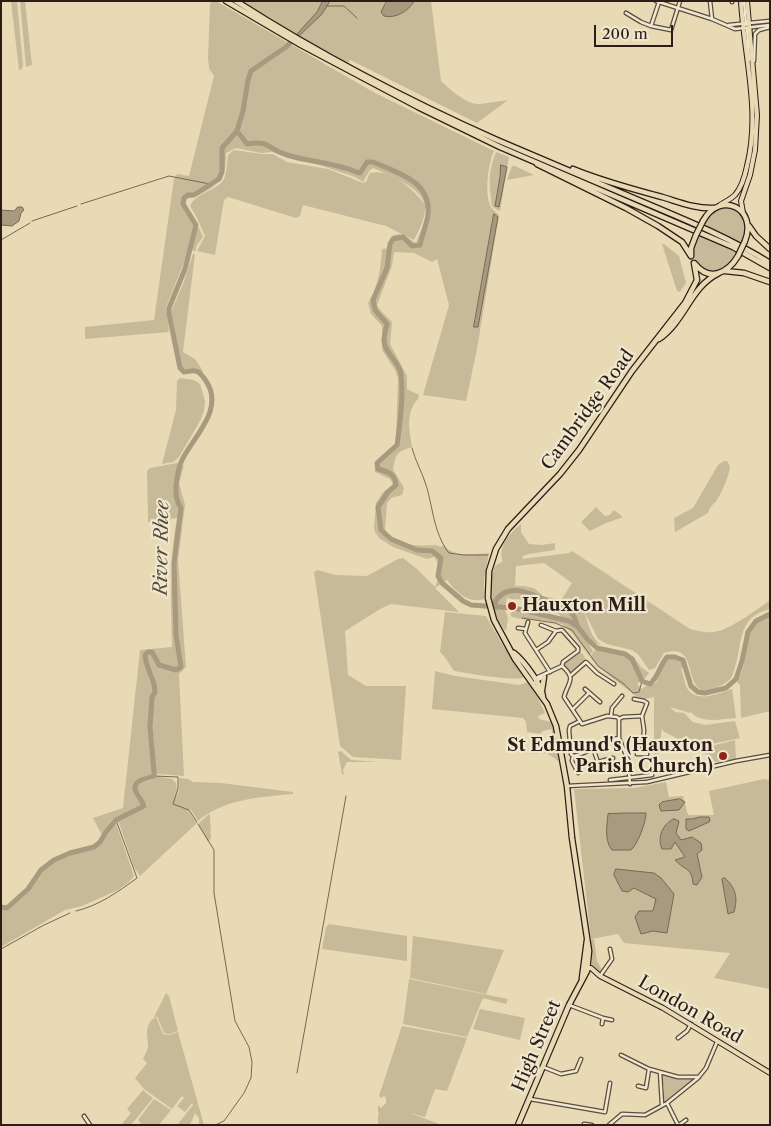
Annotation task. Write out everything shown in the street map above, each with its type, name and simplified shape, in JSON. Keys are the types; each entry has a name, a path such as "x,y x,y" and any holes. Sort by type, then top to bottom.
{"highway":[{"path":"226,1 302,43 446,116 683,219 730,241 770,263"},
{"path":"236,1 285,34"},
{"path":"302,43 418,107 532,160 733,247 770,268"},
{"path":"532,160 541,167 626,208 658,226 682,242 694,263 703,272 713,274 721,272 744,273 770,282"},
{"path":"553,164 633,190 702,208 732,206 744,213 748,224 756,236 770,249"},
{"path":"691,256 691,248 703,221 708,213 717,206"},
{"path":"721,272 731,266 738,256 745,241 748,224"},
{"name":"Cambridge Road","path":"534,682 518,657 512,652 498,627 491,609 488,598 490,564 503,535 560,474 579,450 632,371 679,312 694,287 697,277 694,263"},
{"name":"Cambridge Road","path":"658,339 665,335 676,322 704,282 721,272"},
{"path":"543,698 544,676"},
{"path":"534,682 542,690"},
{"path":"534,682 550,710 556,726 568,786 572,838 587,939 586,969"},
{"name":"High Street","path":"518,1125 586,969"}],"main road":[{"path":"717,206 737,193 748,166 753,124 744,1"},
{"path":"744,1 745,26 754,68 758,115 752,166 741,201 744,213"},
{"name":"London Road","path":"586,969 691,1024 770,1073"}],"street":[{"path":"626,12 632,17 652,26 671,30 680,1"},
{"path":"710,1 712,19"},
{"path":"652,26 658,2 712,19 727,26 770,26"},
{"path":"745,26 770,21"},
{"path":"754,68 755,36 759,30 770,26"},
{"path":"528,622 525,633 550,672"},
{"path":"541,625 553,628 556,631"},
{"path":"518,628 526,629"},
{"path":"534,682 562,666 563,662 578,651 578,648 562,630 556,631 548,642 536,650"},
{"path":"570,676 586,662 597,673 614,684"},
{"path":"562,666 570,676 570,683 564,697 580,722"},
{"path":"584,689 600,702"},
{"path":"573,709 589,693"},
{"path":"610,716 612,708 622,696"},
{"path":"634,699 646,703 642,716 644,730 642,754"},
{"path":"578,773 572,761 573,756 570,754 570,726 580,722 585,724 610,716 619,719 642,716"},
{"path":"619,719 619,738 628,760 630,784"},
{"path":"573,756 581,755 610,739 619,738"},
{"path":"593,748 600,768"},
{"path":"637,754 647,754"},
{"path":"568,786 630,784 662,779 736,761 770,755"},
{"path":"598,762 613,758"},
{"path":"610,780 630,776 652,775"},
{"path":"600,976 612,959 610,949"},
{"path":"569,1005 612,1020"},
{"path":"602,1024 603,1018"},
{"path":"678,1038 687,1031 691,1024"},
{"path":"609,1125 622,1114 645,1115 667,1103 706,1068 718,1040"},
{"path":"621,1055 649,1069 678,1077 699,1076"},
{"path":"543,1067 561,1074 576,1071 581,1059"},
{"path":"638,1086 646,1088 649,1069"},
{"path":"660,1072 662,1105"},
{"path":"529,1099 605,1112 610,1083"},
{"path":"667,1103 678,1125 686,1120"},
{"path":"84,1116 90,1125"},
{"path":"584,1124 592,1125"}],"shaded area":[{"path":"11,1 17,1 23,65 22,69 19,70"},
{"path":"20,1 25,1 32,65 26,67"},
{"path":"213,1 375,93 494,151 487,187 491,207 499,215 477,349 466,401 423,395 449,305 437,259 432,262 414,253 394,252 392,266 377,305 392,322 390,344 407,376 407,389 419,395 410,416 409,426 412,447 398,454 393,469 404,488 402,495 391,498 387,503 385,530 395,540 408,544 436,545 440,547 444,545 458,554 489,553 484,579 484,599 473,600 463,596 447,580 435,588 459,612 391,604 345,631 348,675 366,686 406,686 401,760 353,757 340,746 314,572 318,570 335,575 367,576 403,558 435,587 438,580 439,572 434,557 427,559 393,547 379,538 374,528 376,503 384,491 394,486 390,479 375,472 375,467 379,459 396,443 398,378 382,350 382,326 371,314 368,303 378,277 382,249 388,248 393,235 402,234 416,243 426,214 422,197 398,179 373,168 363,182 355,177 314,163 272,152 261,153 236,148 226,153 225,171 218,182 202,193 186,199 187,207 203,237 197,245 195,252 191,249 187,255 166,307 169,332 85,339 85,327 154,320 174,179 177,174 189,176 214,76 210,70 210,74 208,59 210,4"},
{"path":"242,1 323,1 317,12 297,34"},
{"path":"323,1 330,1 322,14 299,36 297,34 317,12"},
{"path":"330,1 431,1 441,81 459,96 475,104 508,100 477,123 350,60 348,63 299,36 322,14"},
{"path":"388,1 414,1 409,8 401,13 388,17 384,16 381,12"},
{"path":"234,150 273,154 287,162 328,169 363,183 366,182 370,173 386,174 401,181 425,204 425,214 422,223 414,240 386,226 303,205 300,216 296,218 228,197 224,200 215,255 197,251 205,236 190,206 200,195 222,182 226,173 228,155"},
{"path":"496,152 509,157 500,211 492,206 490,191 490,172"},
{"path":"501,165 507,167 499,207 495,206"},
{"path":"512,166 515,166 534,175 507,180"},
{"path":"18,207 22,207 24,210 19,221 12,226 1,225 1,210 14,211"},
{"path":"727,207 740,213 745,221 745,232 741,245 703,226 712,213"},
{"path":"494,214 498,217 478,327 474,327"},
{"path":"698,234 737,253 730,263 722,269 714,272 706,270 699,265 695,258 694,247"},
{"path":"662,244 679,256 686,283 680,292 677,291"},
{"path":"193,254 195,254 183,352 195,359 203,371 201,372 197,369 186,371 182,369 170,314"},
{"path":"180,378 194,380 200,384 205,401 204,411 179,457 173,462 162,464 176,410 177,381"},
{"path":"727,461 730,466 725,484 717,500 708,513 675,532 674,518 693,508 718,465"},
{"path":"177,463 184,466 179,483 185,505 178,560 186,667 179,674 184,776 156,774 143,777 134,786 137,797 142,802 141,806 114,820 102,835 93,818 123,808 140,650 172,647 172,566 177,518 148,522 147,471 150,468"},
{"path":"596,507 605,516 610,515 614,510 623,517 590,531 581,522"},
{"path":"521,524 521,532 529,544 555,543 555,550 529,554 523,556 522,559 569,553 572,551 690,629 708,632 720,631 743,619 770,600 770,609 759,613 747,624 743,632 731,678 713,689 703,691 693,680 689,665 682,653 675,651 664,653 655,668 649,670 638,654 632,650 607,644 598,639 585,613 592,635 601,645 587,641 593,651 589,656 572,633 562,624 512,617 510,614 519,607 551,618 562,618 559,614 537,610 534,604 523,600 507,597 505,609 508,618 506,631 501,625 494,609 491,582 495,566 503,561 503,546","holes":["544,563 572,583 561,600 543,596 534,588 515,586 516,566"]},
{"path":"445,612 486,616 502,644 525,677 502,678 454,671 440,652"},
{"path":"770,616 770,711 741,718 740,685 737,682 743,669 749,636 756,623"},
{"path":"599,649 633,656 641,667 649,673 637,684 642,689 647,685 656,683 662,666 667,659 677,658 683,664 681,669 686,686 691,693 708,696 732,689 736,718 718,720 700,718 691,712 670,707 675,712 684,713 693,722 705,725 735,721 740,738 707,745 708,747 735,740 736,759 716,762 711,757 663,731 662,728 658,756 654,756 654,697 645,699 637,697 598,667 590,657 594,651"},
{"path":"579,651 586,660 571,673 564,664 578,654"},
{"path":"435,671 455,676 519,685 528,682 545,713 538,716 539,719 551,722 555,732 560,758 558,761 547,753 531,754 530,750 546,744 551,746 553,744 552,729 543,731 540,734 527,732 526,722 523,718 432,709"},
{"path":"341,751 351,760 381,762 347,762 343,770 344,775 342,774 338,752"},
{"path":"156,776 172,779 176,783 176,798 179,791 179,778 188,779 193,782 221,783 293,792 293,794 243,800 219,808 198,821 191,810 187,809 197,823 140,876 134,867 118,820 146,807 147,805 137,786 152,780"},
{"path":"764,779 770,780 770,989 714,978 730,953 624,943 618,934 591,939 574,789 634,788 666,782 669,797 683,796 688,815 714,815 709,791"},
{"path":"680,799 685,802 679,810 661,811 659,805 662,802"},
{"path":"646,813 641,833 631,850 612,850 607,837 608,814"},
{"path":"209,814 211,838 208,842 198,824"},
{"path":"709,817 710,820 689,831 686,829 686,819"},
{"path":"674,819 679,821 676,833 681,840 692,837 701,843 702,850 697,854 702,877 697,885 693,884 690,872 675,860 685,857 675,842 671,849 662,849 660,836 666,824"},
{"path":"116,823 134,876 129,882 118,890 82,906 65,910 1,947 1,908 9,909 28,892 49,864 77,852 98,846"},
{"path":"616,869 654,873 661,878 674,894 667,933 653,931 641,934 635,917 639,911 653,911 656,899 634,888 628,892 622,891 614,875"},
{"path":"725,878 734,889 736,898 734,912 728,914 722,879"},
{"path":"329,924 407,936 407,961 322,949 326,927"},
{"path":"413,936 504,950 486,994 410,978"},
{"path":"594,939 597,961 602,970 601,972 594,970 592,965 590,940"},
{"path":"409,979 508,999 506,1004 483,998 467,1037 403,1024"},
{"path":"166,993 169,996 178,1031 169,1034 164,1033 156,1017 154,1017"},
{"path":"480,1009 525,1018 520,1040 473,1029"},
{"path":"156,1017 163,1034 169,1035 178,1032 204,1125 199,1125 199,1118 195,1113 190,1125 177,1125 193,1105 192,1103 185,1112 177,1106 184,1098 182,1096 172,1109 144,1089 135,1078 147,1063 143,1059 148,1047 148,1027 149,1023"},
{"path":"402,1026 467,1038 447,1091 435,1089 425,1117 410,1113 442,1125 378,1125 378,1105 381,1108 386,1103 384,1096 381,1098 379,1096"},
{"path":"664,1074 677,1079 695,1078 664,1102 662,1101 664,1087 661,1076"},
{"path":"143,1090 153,1098 131,1125 121,1125 131,1113 127,1109"},
{"path":"154,1099 171,1110 159,1125 139,1125 141,1123 138,1120"}],"waterway":[{"path":"327,6 344,6 357,18"},
{"name":"River Rhee","path":"1,907 7,908 28,889 41,870 54,860 70,853 94,847 116,820 144,806 135,785 141,780 154,776 150,727 152,697 155,692 145,655 148,652 152,652 159,665 176,670 181,667 176,635 174,563 181,508 178,503 176,483 181,463 206,422 212,402 211,391 201,374 194,371 184,372 180,368 169,314 169,308 185,269 196,225 183,204 184,198 188,195 194,195 219,179 222,172 222,148 237,131 251,71 286,47 295,38"},
{"path":"237,131 247,144 265,144 280,153 338,166 358,173 360,173 367,162 373,162 411,180 419,186 428,203 428,214 420,245 412,246 403,237 393,239 390,244 387,268 373,300 375,310 387,324 384,338 386,349 400,369 402,382 397,445 377,463 378,469 388,472 393,476 396,485 388,492 378,507 381,530 391,539 417,550 432,551 441,558 438,576 442,583 463,601 471,605 514,608 569,621 578,627 597,648 625,654 632,659 642,681 650,684 667,657 675,657 683,660 691,686 698,692 705,693 726,688 736,679 748,632 756,621 770,614"},
{"path":"81,204 169,176 210,184"},
{"path":"32,221 77,206"},
{"path":"1,240 30,223"},
{"path":"412,448 428,491 436,528 449,553 488,555"},
{"path":"496,607 495,602 507,591 522,591 571,612 577,626"},
{"path":"522,618 555,623 572,630 598,666 624,684 633,693 639,692 642,681"},
{"path":"154,776 178,777 178,789 173,804 189,810 197,822"},
{"path":"297,1073 346,796"},
{"path":"76,911 100,902 137,878 116,820"},
{"path":"198,824 214,850 214,893 235,1021 249,1047 252,1062 251,1078 244,1093 224,1121 215,1125"},
{"path":"1,949 70,913"}],"place":[{"name":"Hauxton Mill","path":"512,606"},
{"name":"St Edmund's (Hauxton Parish Church)","path":"723,756"}]}
